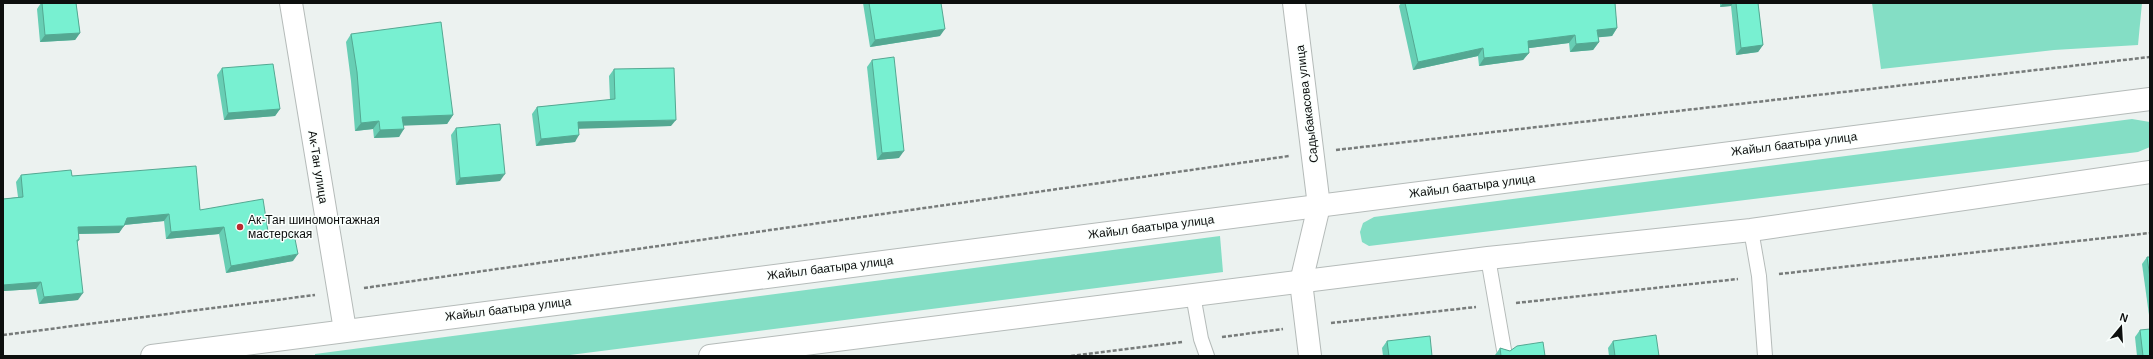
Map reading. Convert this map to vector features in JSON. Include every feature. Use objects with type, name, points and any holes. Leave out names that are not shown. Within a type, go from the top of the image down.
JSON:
[{"type":"main road","name":"Ак-Тан улица","points":[[291,3],[346,330]]},
{"type":"main road","name":"Садыбакасова улица","points":[[1294,3],[1319,206]]},
{"type":"main road","name":"Жайыл баатыра улица","points":[[152,356],[2150,99]]},
{"type":"main road","points":[[710,356],[778,351],[1194,295],[1488,258],[1751,230],[2150,172]]},
{"type":"main road","points":[[1310,356],[1301,282],[1319,206]]},
{"type":"lane","points":[[1751,230],[1759,276],[1765,356]]},
{"type":"lane","points":[[1488,258],[1504,350]]},
{"type":"lane","points":[[1194,295],[1201,339],[1207,356]]},
{"type":"path","points":[[3,335],[339,292],[1312,152],[2150,57]]},
{"type":"path","points":[[1071,356],[1306,326],[2150,233]]},
{"type":"green space","points":[[1872,3],[2142,3],[2138,45],[2054,50],[1881,69]]},
{"type":"green space","points":[[2132,119],[2150,122],[2150,147],[2138,152],[1369,246],[1362,242],[1360,232],[1363,223],[1374,217]]},
{"type":"green space","points":[[1220,236],[1223,272],[562,356],[315,356],[315,354]]},
{"type":"building","points":[[42,3],[76,3],[80,33],[45,35]]},
{"type":"building","points":[[869,3],[941,3],[945,29],[875,40]]},
{"type":"building","points":[[1405,3],[1615,3],[1617,28],[1597,30],[1599,42],[1576,44],[1575,35],[1528,41],[1529,53],[1484,58],[1483,48],[1418,62]]},
{"type":"building","points":[[1736,3],[1758,3],[1763,45],[1741,48]]},
{"type":"building","points":[[441,22],[453,115],[402,117],[404,129],[380,130],[379,121],[361,123],[357,72],[351,34]]},
{"type":"building","points":[[894,57],[904,151],[882,153],[872,60]]},
{"type":"building","points":[[273,64],[280,109],[228,113],[222,68]]},
{"type":"building","points":[[674,68],[676,120],[578,122],[579,135],[541,139],[537,107],[615,99],[614,69]]},
{"type":"building","points":[[500,124],[505,174],[460,178],[456,128]]},
{"type":"building","points":[[196,166],[200,210],[263,199],[269,238],[294,234],[298,254],[231,266],[224,227],[171,232],[169,214],[127,218],[124,226],[78,227],[79,240],[77,240],[83,293],[44,297],[41,282],[3,285],[3,199],[23,197],[21,175],[71,170],[72,176]]},
{"type":"building","points":[[2147,257],[2150,257],[2150,278]]},
{"type":"building","points":[[2150,329],[2150,356],[2143,356],[2140,330]]},
{"type":"building","points":[[1656,335],[1659,356],[1615,356],[1613,341]]},
{"type":"building","points":[[1430,336],[1432,356],[1389,356],[1387,341]]},
{"type":"building","points":[[1543,342],[1545,356],[1501,356],[1500,348],[1510,351],[1517,346]]},
{"type":"place","name":"Ак-Тан шиномонтажная мастерская","points":[[240,227]]}]
